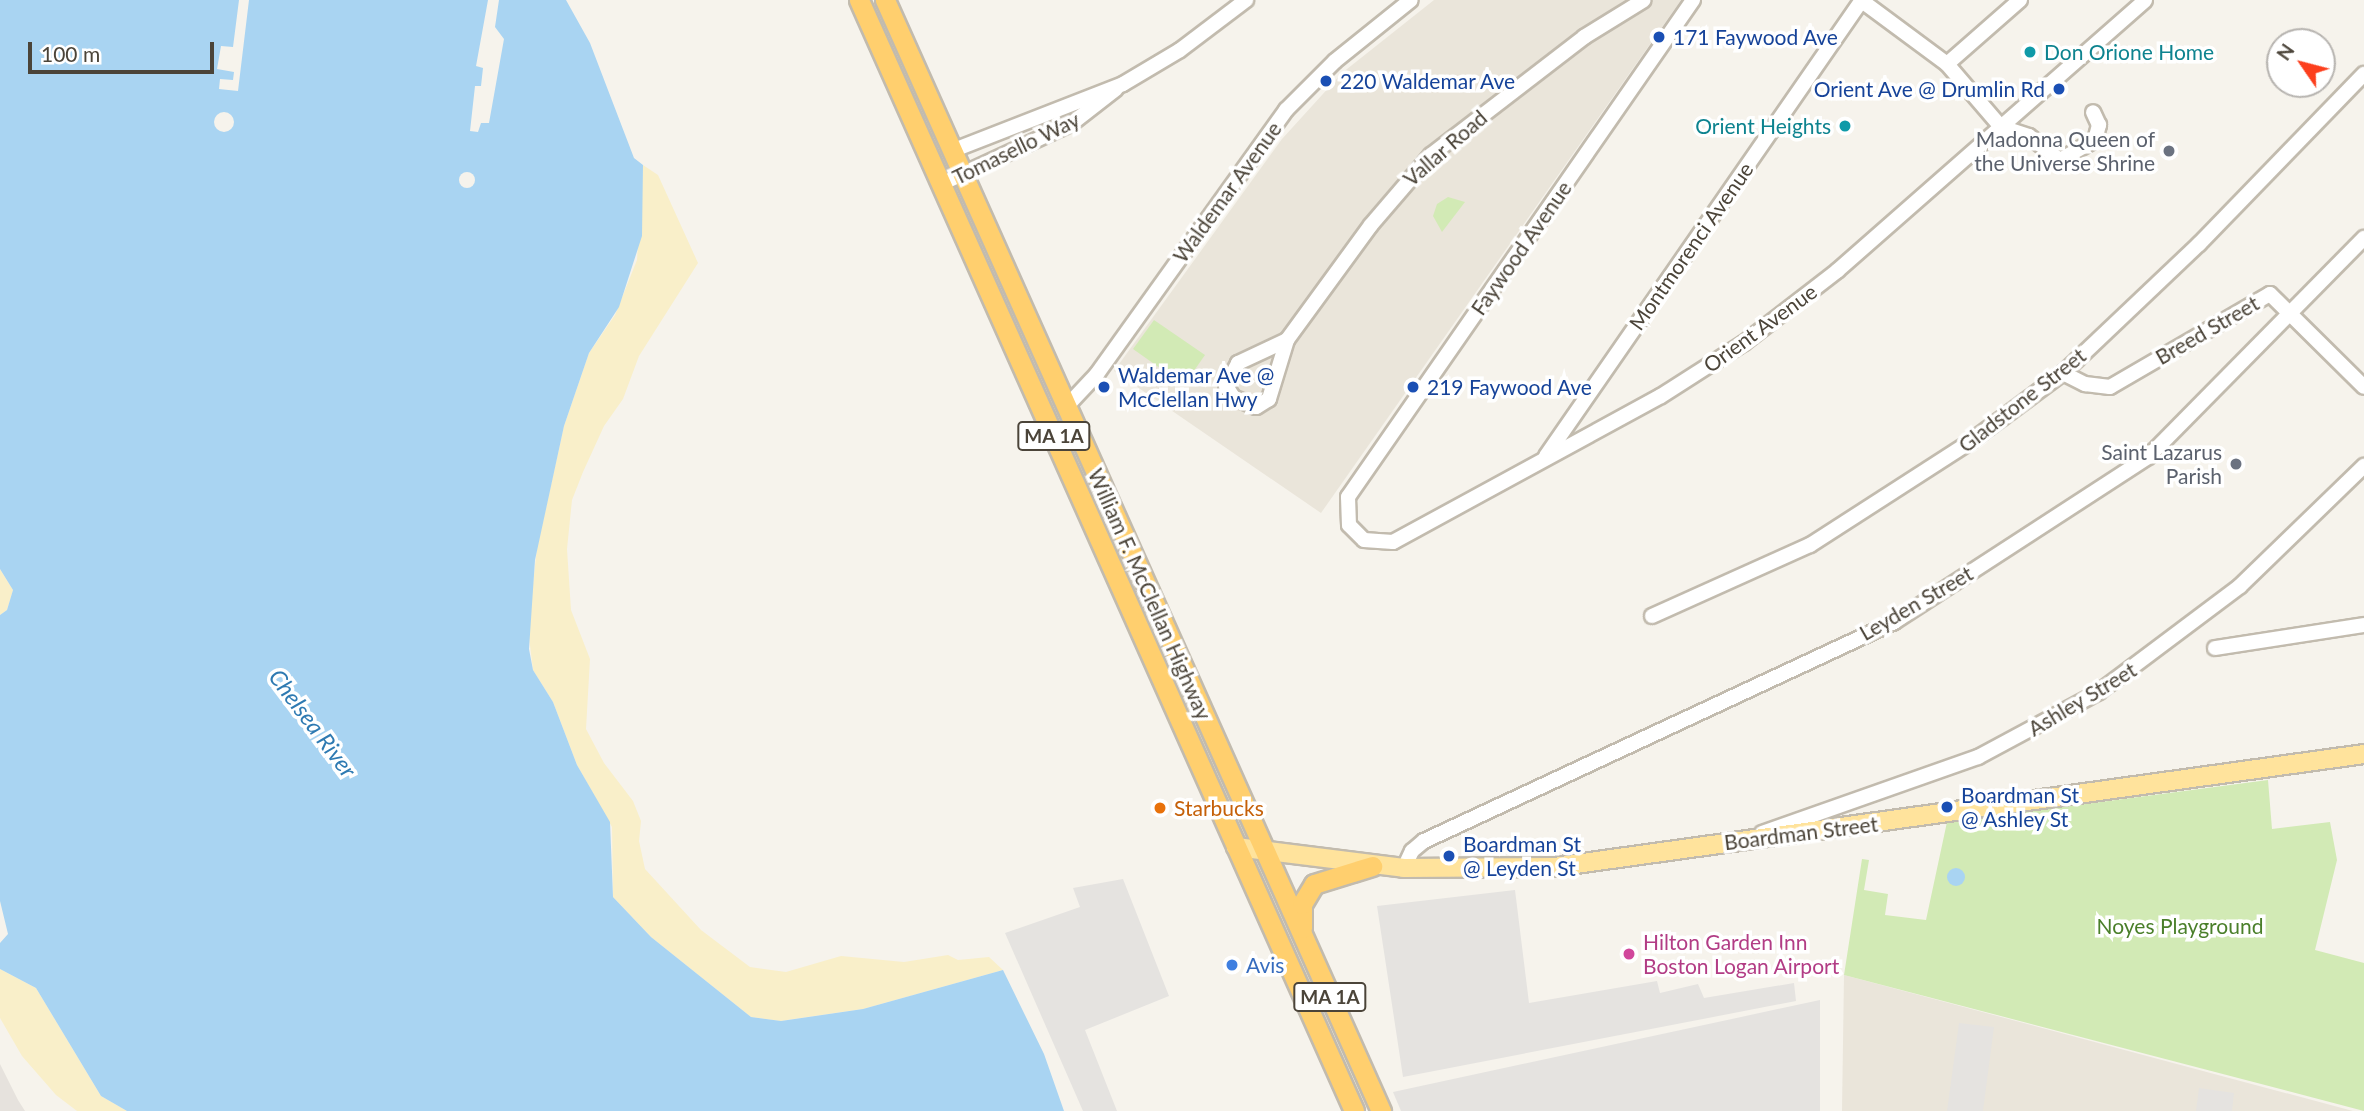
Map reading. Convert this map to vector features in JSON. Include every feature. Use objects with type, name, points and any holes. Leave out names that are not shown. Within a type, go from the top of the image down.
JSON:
[{"type":"highway","name":"William F. McClellan Highway","points":[[859,0],[1354,1111]]},
{"type":"highway","name":"William F. McClellan Highway","points":[[885,0],[1381,1111]]},
{"type":"highway","points":[[1303,936],[1301,908],[1311,887],[1333,874],[1373,866]]},
{"type":"main road","name":"Boardman Street","points":[[1236,847],[1373,866],[1544,868],[2364,754]]},
{"type":"street","name":"Tomasello Way","points":[[942,184],[1070,124],[1123,84],[1187,46],[1246,0]]},
{"type":"street","name":"Waldemar Avenue","points":[[1067,406],[1102,368],[1286,110],[1335,61],[1411,0]]},
{"type":"street","name":"Vallar Road","points":[[1287,340],[1238,363],[1226,386],[1233,397],[1256,407],[1269,399],[1287,340],[1385,206],[1431,155],[1584,37],[1644,0]]},
{"type":"street","points":[[1862,0],[1947,64],[2001,127],[2029,136],[2060,160],[2095,140],[2099,125],[2093,112]]},
{"type":"street","name":"Montmorenci Avenue","points":[[1545,457],[1862,0]]},
{"type":"street","points":[[1947,64],[2020,0]]},
{"type":"street","name":"Orient Avenue","points":[[1348,496],[1346,513],[1352,530],[1371,543],[1387,544],[1661,396],[1761,331],[2146,0]]},
{"type":"street","name":"Faywood Avenue","points":[[1348,496],[1687,2]]},
{"type":"street","name":"Gladstone Street","points":[[1652,616],[1810,545],[1970,442],[2063,373],[2199,244],[2364,74]]},
{"type":"street","name":"Tomasello Way","points":[[954,150],[1123,84]]},
{"type":"street","name":"Leyden Street","points":[[1404,868],[1412,851],[1424,841],[1894,621],[2148,457],[2364,238]]},
{"type":"street","name":"Breed Street","points":[[2063,373],[2085,384],[2110,387],[2270,294],[2364,387]]},
{"type":"street","name":"Ashley Street","points":[[1744,840],[1833,806],[1978,757],[2099,692],[2240,586],[2364,466]]},
{"type":"street","points":[[2216,648],[2364,625]]},
{"type":"street","points":[[1831,830],[1833,806]]},
{"type":"shaded area","points":[[1434,0],[1681,0],[1321,513],[1114,371],[1282,139],[1342,73]]},
{"type":"shaded area","points":[[1123,879],[1169,996],[1085,1030],[1117,1111],[1083,1111],[1005,933],[1080,907],[1073,888]]},
{"type":"shaded area","points":[[1515,890],[1529,1003],[1657,981],[1660,993],[1698,984],[1704,998],[1794,983],[1796,1001],[1403,1077],[1377,906]]},
{"type":"shaded area","points":[[1844,975],[2353,1111],[1842,1111]]},
{"type":"shaded area","points":[[1820,1000],[1820,1111],[1401,1111],[1393,1092]]},
{"type":"shaded area","points":[[1959,1023],[1994,1027],[1983,1111],[1947,1111]]},
{"type":"shaded area","points":[[0,1064],[18,1100],[25,1111],[0,1111]]},
{"type":"shaded area","points":[[2199,1088],[2234,1093],[2232,1111],[2196,1111]]},
{"type":"green space","points":[[1448,197],[1465,202],[1442,232],[1433,216],[1437,204]]},
{"type":"green space","points":[[1154,320],[1205,355],[1184,385],[1133,349]]},
{"type":"green space","name":"Noyes Playground","points":[[2268,780],[2272,829],[2330,822],[2337,860],[2315,950],[2364,963],[2364,1111],[1844,975],[1862,859],[1869,860],[1864,890],[1888,894],[1885,915],[1926,920],[1947,822]]},
{"type":"sand","points":[[643,165],[658,175],[698,263],[639,356],[623,399],[604,426],[572,500],[567,549],[571,610],[590,659],[586,729],[604,763],[633,801],[641,821],[639,841],[645,869],[701,930],[750,967],[786,972],[841,956],[904,962],[948,955],[958,960],[989,957],[1003,970],[863,1009],[780,1021],[751,1017],[651,937],[613,897],[612,827],[577,765],[553,702],[533,670],[528,629],[537,548],[564,426],[589,353],[615,315],[637,260]]},
{"type":"sand","points":[[0,569],[13,590],[7,610],[0,615]]},
{"type":"sand","points":[[0,969],[36,988],[101,1096],[127,1111],[77,1111],[56,1095],[22,1056],[0,1018]]},
{"type":"water","name":"Chelsea River","points":[[0,0],[566,0],[590,43],[634,158],[643,165],[642,236],[619,307],[589,353],[564,426],[535,560],[529,649],[533,670],[553,702],[577,765],[610,822],[613,897],[651,937],[751,1017],[781,1021],[863,1009],[1003,970],[1044,1054],[1064,1111],[127,1111],[101,1096],[36,988],[0,969],[0,943],[8,934],[0,901],[0,615],[7,610],[13,590],[0,569]]},
{"type":"water","points":[[1952,868],[1960,868],[1965,877],[1963,884],[1952,886],[1947,881],[1947,873]]},
{"type":"pier","points":[[239,0],[249,0],[238,91],[219,89],[220,79],[233,80],[234,72],[217,69],[221,46],[233,47]]},
{"type":"pier","points":[[488,0],[499,0],[495,27],[504,39],[489,123],[481,123],[478,132],[470,131],[475,86],[481,86],[483,68],[476,66]]},
{"type":"pier","points":[[224,112],[231,115],[234,122],[231,129],[224,132],[217,129],[214,122],[217,115]]},
{"type":"pier","points":[[467,172],[475,180],[467,188],[459,180]]},
{"type":"place","name":"171 Faywood Ave","points":[[1659,37]]},
{"type":"place","name":"Don Orione Home","points":[[2030,52]]},
{"type":"place","name":"220 Waldemar Ave","points":[[1326,81]]},
{"type":"place","name":"Orient Ave @ Drumlin Rd","points":[[2059,89]]},
{"type":"place","name":"Orient Heights","points":[[1845,126]]},
{"type":"place","name":"Madonna Queen of the Universe Shrine","points":[[2169,151]]},
{"type":"place","name":"Waldemar Ave @ McClellan Hwy","points":[[1104,387]]},
{"type":"place","name":"219 Faywood Ave","points":[[1413,387]]},
{"type":"place","name":"Saint Lazarus Parish","points":[[2236,464]]},
{"type":"place","name":"Boardman St @ Ashley St","points":[[1947,807]]},
{"type":"place","name":"Starbucks","points":[[1160,808]]},
{"type":"place","name":"Boardman St @ Leyden St","points":[[1449,856]]},
{"type":"place","name":"Hilton Garden Inn Boston Logan Airport","points":[[1629,954]]},
{"type":"place","name":"Avis","points":[[1232,965]]}]
